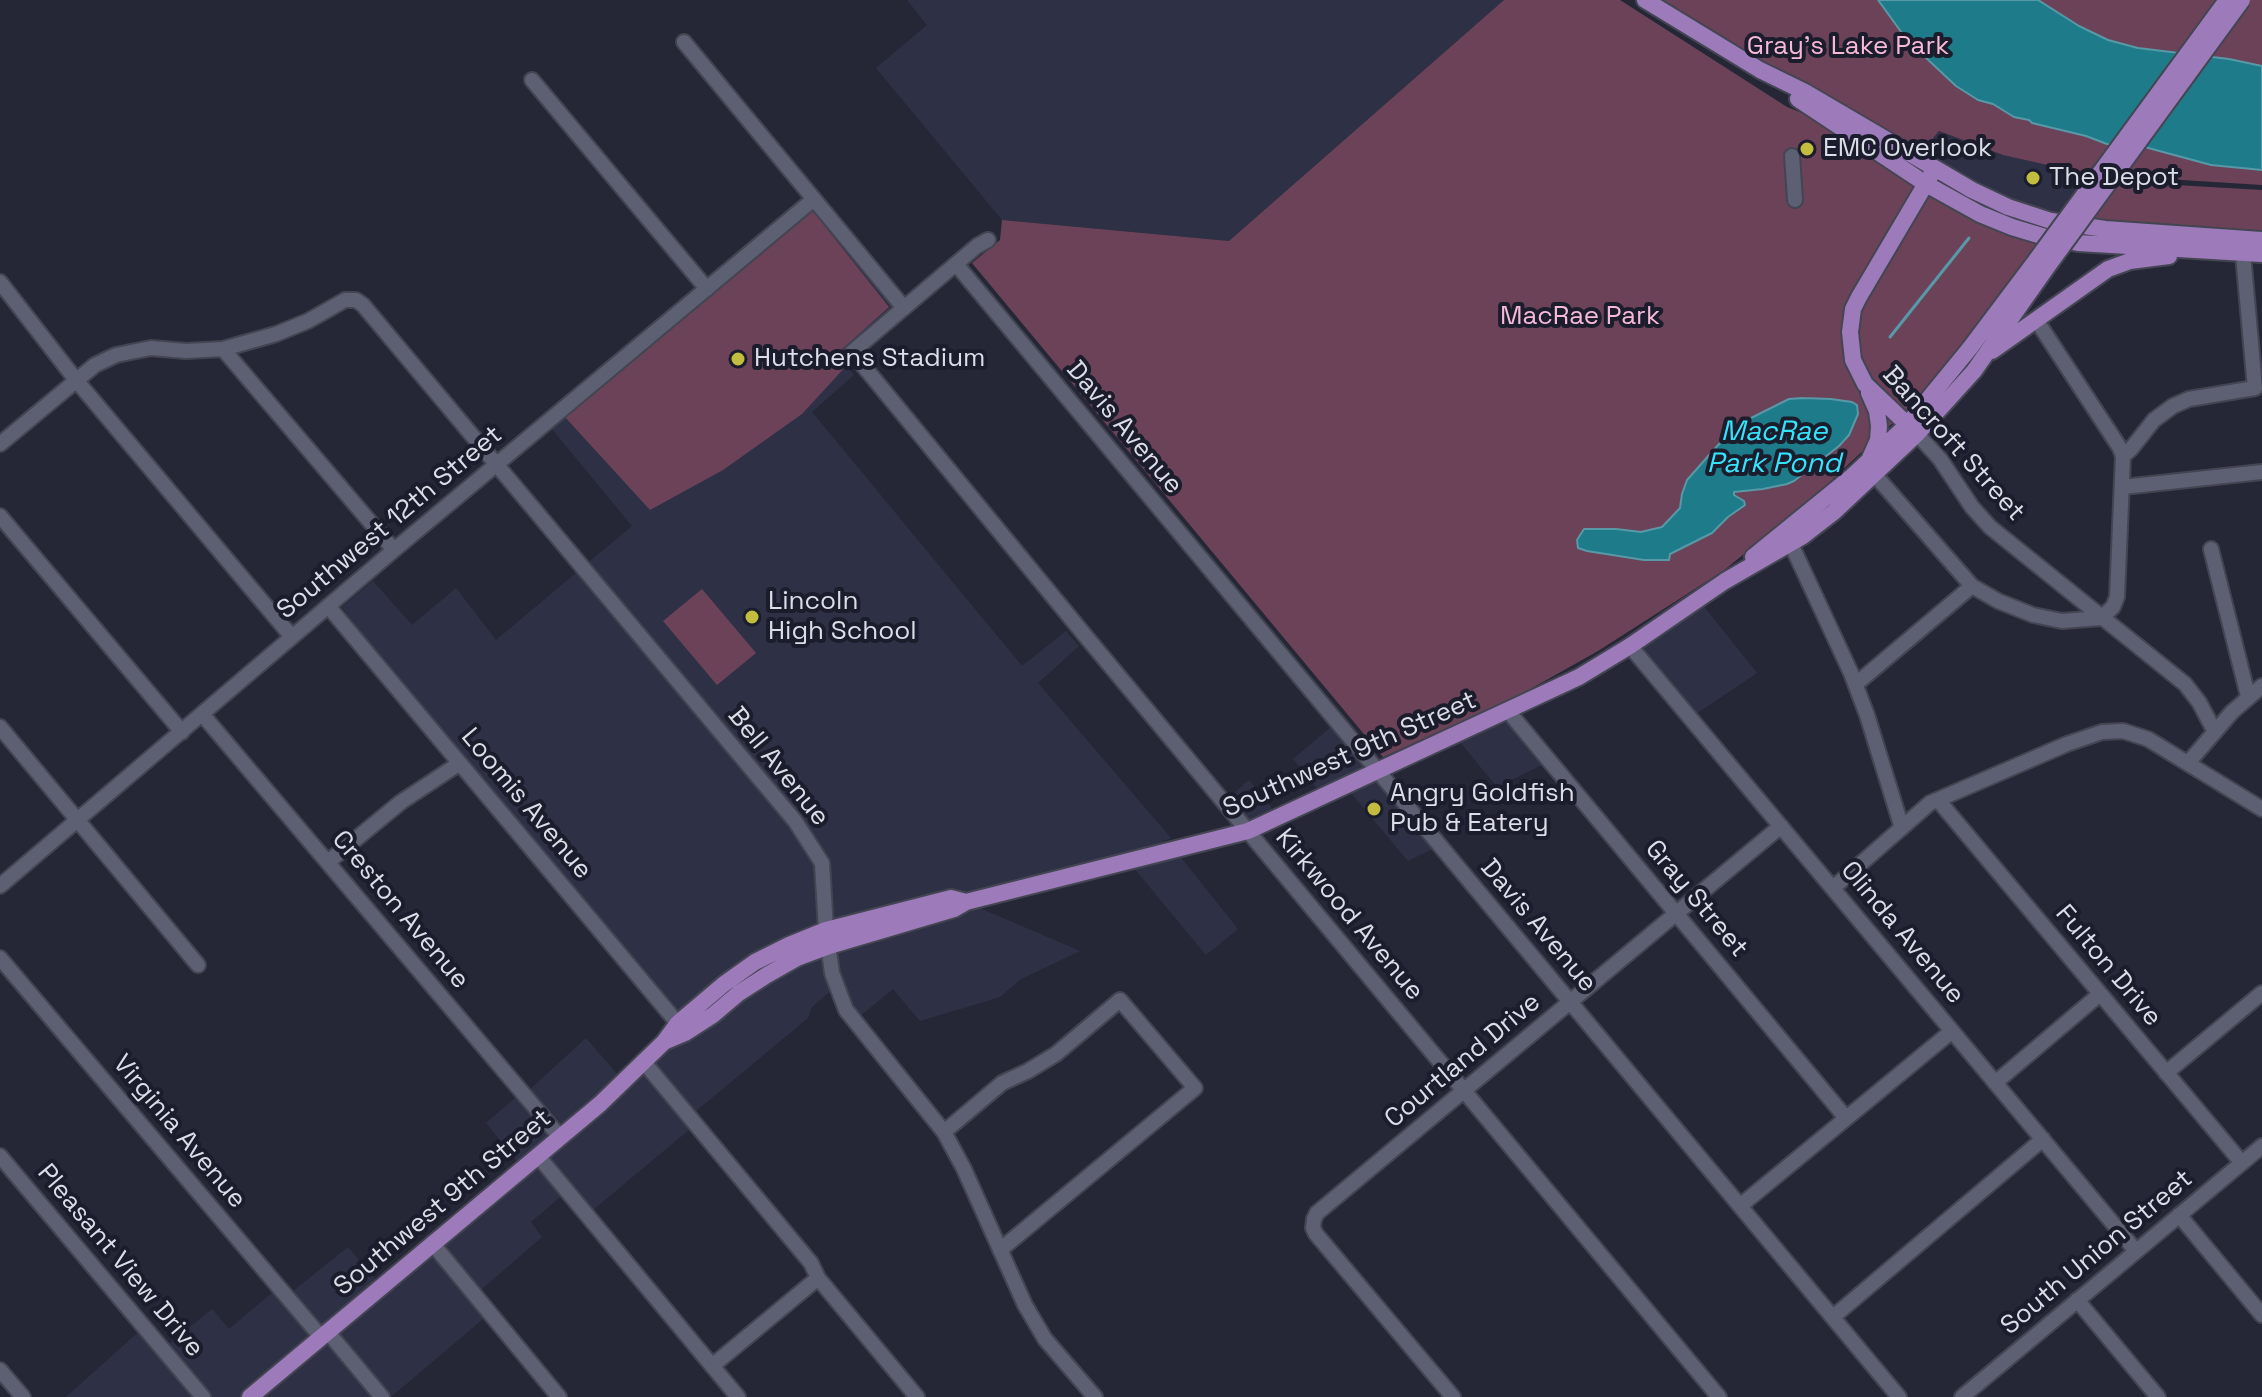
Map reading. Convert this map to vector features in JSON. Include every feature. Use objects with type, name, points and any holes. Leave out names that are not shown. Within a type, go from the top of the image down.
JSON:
[{"type":"main road","points":[[1645,0],[1760,70],[1872,150],[1980,214],[2045,237],[2078,243],[2206,251]]},
{"type":"main road","name":"Southwest 9th Street","points":[[1725,581],[1912,429],[1982,360],[2043,261],[2227,0]]},
{"type":"main road","name":"Southwest 9th Street","points":[[250,1397],[600,1104],[682,1028],[724,984],[755,962],[789,945],[828,938],[951,898],[966,902],[1248,831],[1579,677],[1725,581],[1791,544],[1834,512],[1875,475],[1970,348],[2043,261],[2242,0]]},
{"type":"main road","points":[[1760,70],[1805,92],[1993,200],[2051,221],[2242,246],[2262,254]]},
{"type":"main road","name":"Bancroft Street","points":[[1912,429],[1865,384],[1853,360],[1850,342],[1853,309],[1935,168]]},
{"type":"main road","points":[[1982,360],[2108,269],[2130,261],[2242,246],[2262,240]]},
{"type":"main road","points":[[1850,478],[1868,462],[1878,440],[1877,411],[1865,384]]},
{"type":"street","points":[[684,42],[904,308],[988,240]]},
{"type":"street","points":[[532,80],[707,289]]},
{"type":"street","points":[[1792,156],[1795,200]]},
{"type":"street","name":"Southwest 12th Street","points":[[0,886],[394,550],[814,199]]},
{"type":"street","points":[[2123,456],[2154,420],[2173,406],[2189,399],[2255,388],[2242,246]]},
{"type":"street","name":"Davis Avenue","points":[[956,264],[1899,1397]]},
{"type":"street","points":[[0,282],[76,380],[292,637]]},
{"type":"street","name":"Bell Avenue","points":[[223,349],[276,334],[308,321],[345,300],[356,300],[363,305],[795,821],[822,863],[828,938],[836,986],[846,1010],[944,1132],[1025,1305],[1045,1339],[1095,1397]]},
{"type":"street","name":"Kirkwood Avenue","points":[[904,308],[852,352],[1719,1397]]},
{"type":"street","points":[[1875,475],[1972,586],[2015,609],[2062,621],[2101,618],[2113,607],[2117,597],[2123,456],[2037,321]]},
{"type":"street","points":[[0,444],[95,365],[128,352],[151,348],[186,351],[223,349],[394,550]]},
{"type":"street","name":"Bancroft Street","points":[[1912,429],[1940,459],[1972,507],[1990,527],[2185,684],[2215,732]]},
{"type":"street","points":[[2123,487],[2262,472]]},
{"type":"street","points":[[0,516],[182,732]]},
{"type":"street","points":[[1791,544],[1856,684],[1902,828]]},
{"type":"street","points":[[2211,549],[2248,696]]},
{"type":"street","points":[[1856,684],[1972,586]]},
{"type":"street","name":"Loomis Avenue","points":[[328,606],[682,1028]]},
{"type":"street","name":"Olinda Avenue","points":[[1630,646],[2136,1251]]},
{"type":"street","points":[[2188,763],[2248,696],[2262,686]]},
{"type":"street","name":"Gray Street","points":[[1508,711],[1846,1118]]},
{"type":"street","name":"Creston Avenue","points":[[202,714],[560,1137]]},
{"type":"street","points":[[0,727],[198,965]]},
{"type":"street","points":[[1833,888],[1930,803],[2102,732],[2138,734],[2262,809]]},
{"type":"street","points":[[328,862],[401,802],[460,763]]},
{"type":"street","name":"Fulton Drive","points":[[1938,800],[2242,1163]]},
{"type":"street","name":"Courtland Drive","points":[[1453,1397],[1316,1234],[1313,1228],[1317,1213],[1781,826]]},
{"type":"street","name":"Virginia Avenue","points":[[0,958],[382,1397]]},
{"type":"street","points":[[2166,1073],[2262,993]]},
{"type":"street","points":[[1995,1083],[2100,994]]},
{"type":"street","points":[[944,1132],[1002,1083],[1056,1054],[1120,1000],[1195,1088],[1000,1250]]},
{"type":"street","points":[[1740,1206],[1952,1031]]},
{"type":"street","points":[[643,1061],[811,1263],[818,1278],[917,1397]]},
{"type":"street","points":[[1833,1317],[2043,1139]]},
{"type":"street","name":"South Union Street","points":[[1962,1397],[2262,1146]]},
{"type":"street","name":"Pleasant View Drive","points":[[0,1156],[203,1397]]},
{"type":"street","points":[[538,1156],[738,1397]]},
{"type":"street","points":[[2179,1215],[2262,1315]]},
{"type":"street","points":[[432,1243],[559,1397]]},
{"type":"street","points":[[712,1366],[818,1278]]},
{"type":"street","points":[[2077,1300],[2158,1397]]},
{"type":"street","points":[[0,1370],[23,1397]]},
{"type":"shaded area","points":[[907,0],[1504,0],[1229,241],[1002,220],[876,68],[927,25]]},
{"type":"shaded area","points":[[1939,131],[2003,155],[2087,174],[2057,216],[2005,199],[1921,153]]},
{"type":"shaded area","name":"Lincoln High School","points":[[814,199],[904,308],[835,352],[854,375],[812,412],[1022,666],[1066,631],[1079,646],[1038,683],[1171,838],[1084,874],[968,903],[1080,951],[1021,979],[1000,997],[920,1021],[893,989],[853,1022],[835,987],[812,1007],[808,1018],[690,1116],[696,1124],[587,1215],[567,1191],[531,1222],[542,1237],[475,1295],[490,1313],[391,1397],[66,1397],[144,1327],[163,1349],[212,1309],[229,1329],[279,1287],[287,1296],[348,1247],[381,1286],[522,1167],[486,1123],[522,1092],[525,1094],[586,1038],[623,1081],[664,1042],[797,958],[789,945],[678,1023],[427,724],[342,607],[373,581],[412,625],[456,588],[496,640],[632,526],[552,429],[707,289]]},
{"type":"shaded area","points":[[1698,599],[1757,673],[1690,718],[1630,646]]},
{"type":"shaded area","points":[[1508,711],[1550,761],[1497,787],[1455,736]]},
{"type":"shaded area","points":[[1337,722],[1441,845],[1408,861],[1346,787],[1324,797],[1293,759]]},
{"type":"shaded area","points":[[1249,780],[1279,817],[1248,831],[1224,802]]},
{"type":"shaded area","points":[[1175,850],[1238,929],[1206,955],[1129,862]]},
{"type":"green space","name":"MacRae Park","points":[[1504,0],[1620,0],[1787,107],[1822,121],[2040,240],[1950,363],[1914,403],[1807,503],[1723,571],[1598,651],[1518,696],[1383,757],[972,263],[1000,240],[1002,220],[1229,241]]},
{"type":"green space","name":"Gray's Lake Park","points":[[1658,0],[1878,0],[1982,101],[2014,117],[2110,144],[2087,174],[2003,155],[1939,131],[1921,153],[1774,71]]},
{"type":"green space","points":[[2038,0],[2217,0],[2179,52],[2138,48],[2108,40]]},
{"type":"green space","points":[[2249,0],[2262,0],[2262,66],[2209,56]]},
{"type":"green space","points":[[2141,146],[2211,165],[2262,170],[2262,185],[2121,173]]},
{"type":"green space","points":[[2116,179],[2262,190],[2262,233],[2087,219]]},
{"type":"green space","name":"Hutchens Stadium","points":[[812,210],[889,307],[838,353],[848,364],[802,414],[723,470],[650,510],[564,416]]},
{"type":"green space","points":[[702,589],[756,653],[717,685],[663,621]]},
{"type":"water","points":[[1878,0],[2038,0],[2108,40],[2138,48],[2262,66],[2262,170],[2211,165],[2141,146],[2107,144],[2014,117],[1956,86],[1907,40]]},
{"type":"water","name":"MacRae Park Pond","points":[[1789,399],[1852,402],[1857,405],[1858,414],[1849,435],[1839,446],[1794,481],[1734,492],[1745,505],[1712,533],[1670,554],[1669,560],[1644,560],[1578,548],[1577,540],[1584,529],[1641,532],[1662,527],[1680,508],[1687,480],[1719,444],[1749,419]]},
{"type":"waterway","points":[[1890,337],[1969,238]]},
{"type":"place","name":"EMC Overlook","points":[[1807,149]]},
{"type":"place","name":"The Depot","points":[[2033,178]]},
{"type":"place","name":"Hutchens Stadium","points":[[738,359]]},
{"type":"place","name":"Lincoln High School","points":[[752,617]]},
{"type":"place","name":"Angry Goldfish Pub & Eatery","points":[[1374,809]]}]
